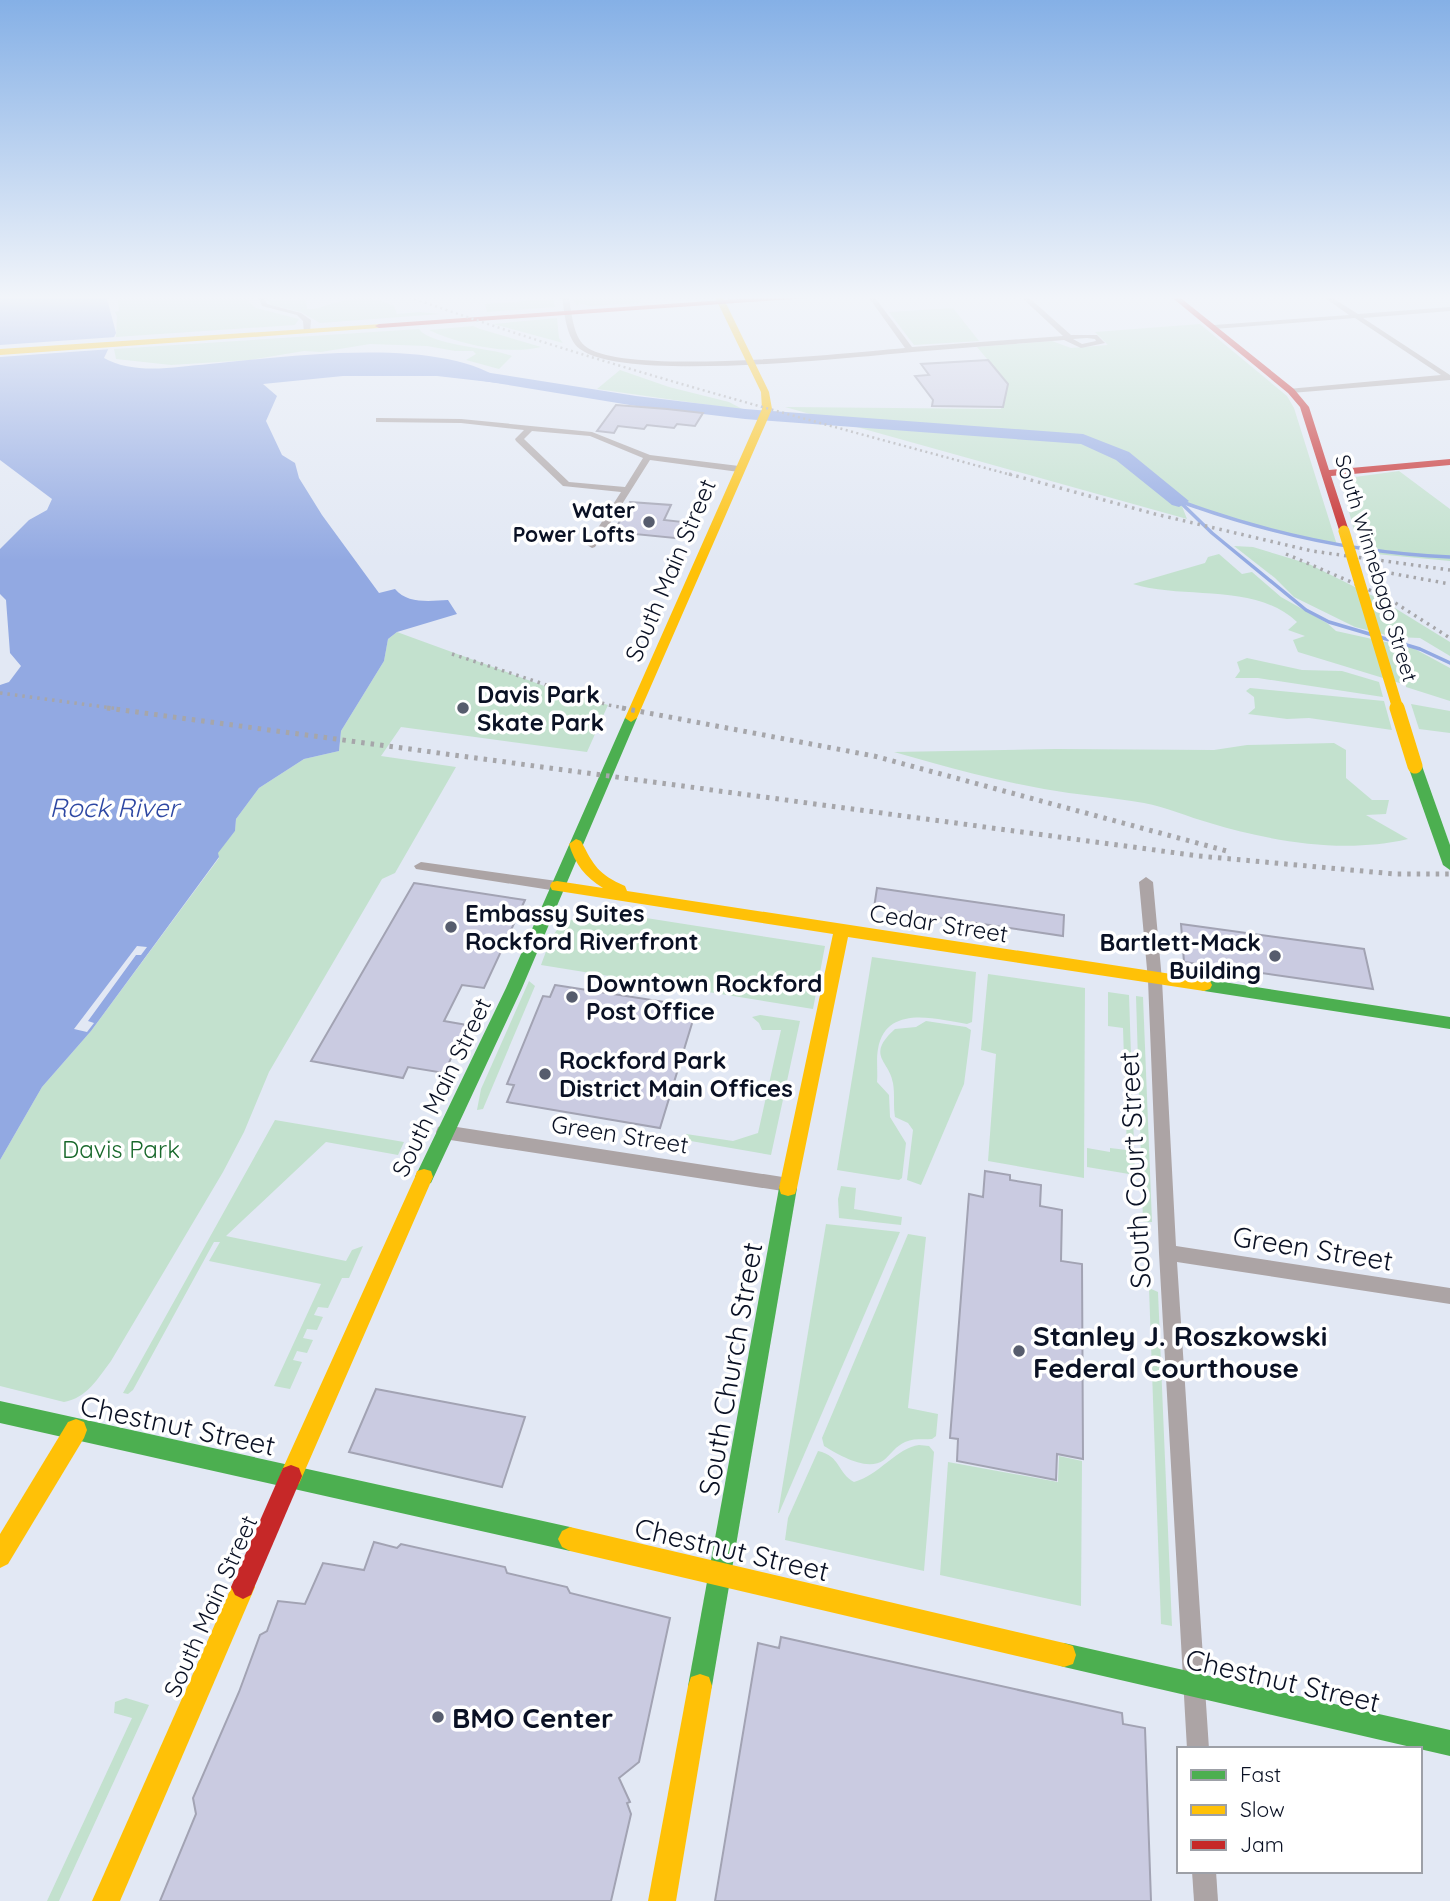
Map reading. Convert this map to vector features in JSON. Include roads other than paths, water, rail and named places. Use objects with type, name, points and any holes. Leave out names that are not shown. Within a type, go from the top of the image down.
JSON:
[{"type":"main road","name":"South Main Street","points":[[106,1901],[444,1132],[514,988],[763,418],[768,401],[761,384]]},
{"type":"main road","name":"South Winnebago Street","points":[[1283,384],[1304,407],[1327,473],[1415,766],[1450,865]]},
{"type":"main road","points":[[1327,473],[1450,462]]},
{"type":"main road","points":[[576,844],[582,865],[592,874],[604,883],[639,898]]},
{"type":"main road","name":"Cedar Street","points":[[557,886],[1155,980],[1450,1023]]},
{"type":"main road","name":"South Church Street","points":[[662,1901],[789,1185],[842,930]]},
{"type":"main road","name":"Chestnut Street","points":[[0,1412],[720,1572],[1195,1687],[1450,1743]]},
{"type":"main road","points":[[0,1556],[76,1430]]},
{"type":"street","points":[[1292,391],[1381,384]]},
{"type":"street","points":[[379,420],[422,418],[592,434],[648,457],[739,469]]},
{"type":"street","points":[[529,429],[519,439],[566,484],[629,490]]},
{"type":"street","points":[[592,545],[648,457]]},
{"type":"street","name":"Cedar Street","points":[[421,866],[557,886]]},
{"type":"street","name":"South Court Street","points":[[1146,881],[1155,980],[1168,1253],[1198,1747]]},
{"type":"street","name":"Green Street","points":[[444,1132],[789,1185]]},
{"type":"street","name":"Green Street","points":[[1168,1253],[1450,1296]]},
{"type":"street","points":[[1204,1873],[1206,1901]]},
{"type":"water","name":"Rock River","points":[[0,384],[266,384],[263,384],[277,396],[266,421],[282,455],[295,463],[299,478],[322,515],[379,593],[395,589],[412,599],[448,600],[457,614],[397,632],[388,639],[384,661],[341,731],[339,751],[304,759],[259,788],[236,819],[235,831],[218,853],[219,857],[91,1031],[42,1087],[0,1160],[0,685],[9,682],[21,666],[10,653],[6,600],[0,594],[0,549],[29,520],[47,510],[52,499],[0,460]]},
{"type":"waterway","points":[[527,384],[745,414],[1083,439],[1123,456],[1179,501]]},
{"type":"waterway","points":[[1179,501],[1212,533],[1306,610],[1329,622],[1420,649],[1450,663]]},
{"type":"waterway","points":[[1182,502],[1248,524],[1314,540],[1381,551],[1450,557]]},
{"type":"railway","points":[[682,384],[1015,476]]},
{"type":"railway","points":[[1009,474],[1155,514],[1312,551],[1450,570]]},
{"type":"railway","points":[[1286,554],[1386,597],[1450,638]]},
{"type":"railway","points":[[1384,572],[1450,584]]},
{"type":"railway","points":[[452,654],[608,705],[631,709]]},
{"type":"railway","points":[[0,693],[120,709]]},
{"type":"railway","points":[[107,708],[1199,856],[1395,874],[1450,874]]},
{"type":"railway","points":[[622,708],[874,756],[1227,851]]},
{"type":"place","name":"Water Power Lofts","points":[[649,522]]},
{"type":"place","name":"Davis Park Skate Park","points":[[463,708]]},
{"type":"place","name":"Embassy Suites Rockford Riverfront","points":[[451,927]]},
{"type":"place","name":"Bartlett-Mack Building","points":[[1275,956]]},
{"type":"place","name":"Downtown Rockford Post Office","points":[[572,997]]},
{"type":"place","name":"Rockford Park District Main Offices","points":[[545,1074]]},
{"type":"place","name":"Stanley J. Roszkowski Federal Courthouse","points":[[1019,1351]]},
{"type":"place","name":"BMO Center","points":[[438,1717]]},
{"type":"park label","name":"Davis Park","points":[[121,1149]]}]
